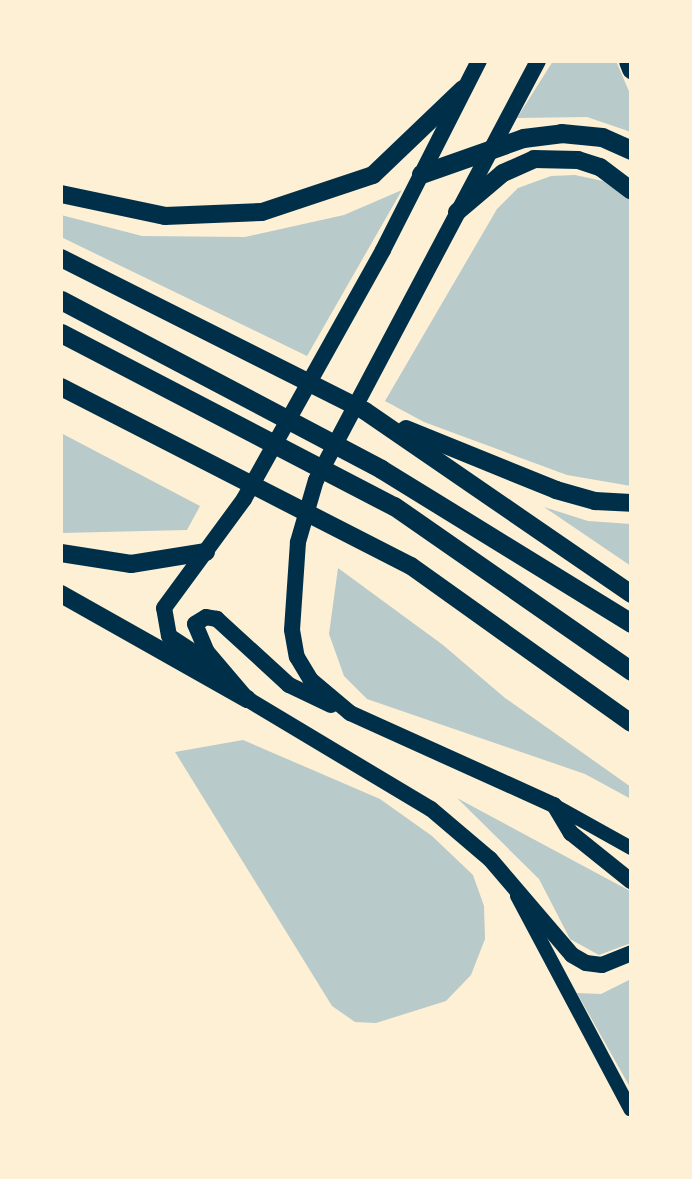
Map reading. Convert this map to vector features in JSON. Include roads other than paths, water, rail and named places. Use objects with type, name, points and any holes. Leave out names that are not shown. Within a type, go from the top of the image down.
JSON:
[{"type":"highway","points":[[628,61],[631,69]]},
{"type":"highway","points":[[61,194],[165,216],[262,212],[373,175],[463,89]]},
{"type":"highway","points":[[421,174],[523,138],[561,133],[602,137],[631,150]]},
{"type":"highway","points":[[457,212],[503,173],[534,159],[578,160],[600,167],[631,190]]},
{"type":"highway","points":[[61,258],[375,417],[556,490],[595,501],[631,503]]},
{"type":"highway","points":[[61,300],[381,469],[631,623]]},
{"type":"highway","points":[[61,333],[394,506],[631,670]]},
{"type":"highway","points":[[61,387],[411,566],[631,723]]},
{"type":"highway","points":[[375,417],[631,594]]},
{"type":"highway","points":[[61,553],[131,564],[210,547]]},
{"type":"highway","points":[[61,594],[247,699]]},
{"type":"main road","points":[[224,672],[176,644],[163,615],[171,595],[244,499],[383,250],[479,61]]},
{"type":"main road","points":[[350,713],[311,680],[297,657],[291,621],[298,542],[316,480],[486,153],[538,61]]},
{"type":"main road","points":[[631,848],[554,805],[289,685],[217,619],[199,619],[195,624],[197,632],[224,672],[247,699],[431,809],[490,859],[579,960],[602,965],[631,953]]},
{"type":"main road","points":[[554,805],[571,833],[631,881]]},
{"type":"main road","points":[[513,888],[631,1110]]}]
